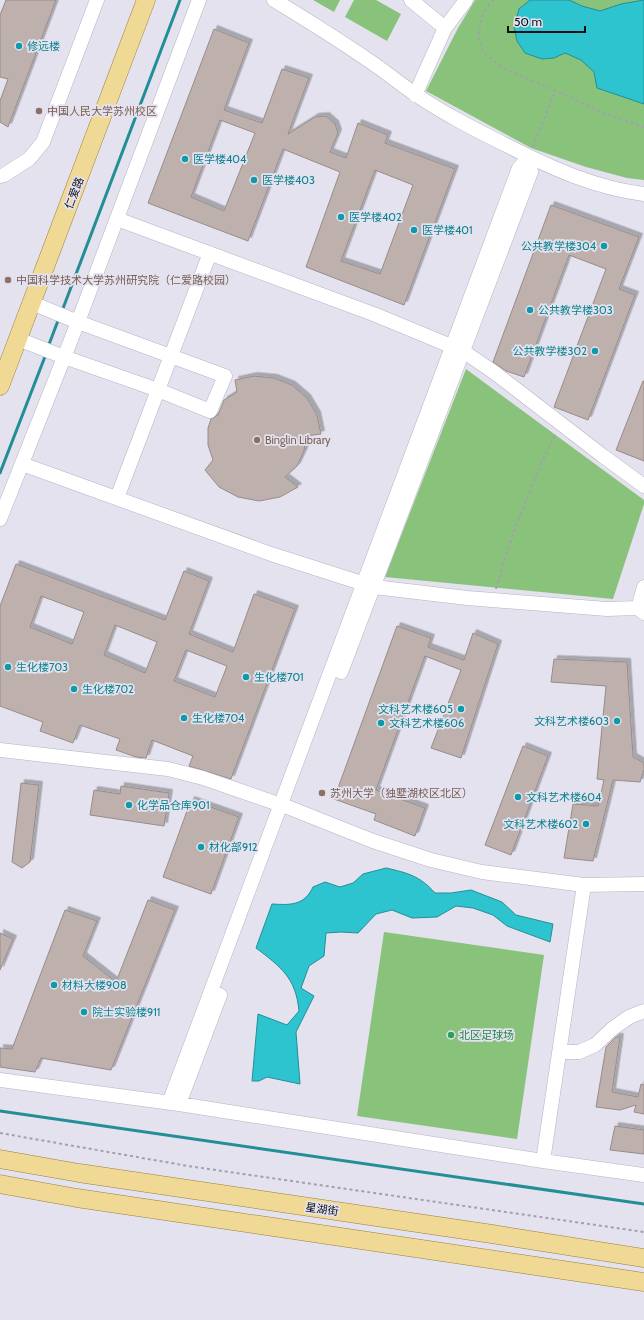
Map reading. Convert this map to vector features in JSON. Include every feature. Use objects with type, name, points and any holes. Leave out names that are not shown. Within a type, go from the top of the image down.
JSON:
[{"type":"main road","name":"仁爱路","points":[[0,386],[146,0]]},
{"type":"main road","name":"星湖街","points":[[0,1159],[79,1174],[492,1234],[644,1258]]},
{"type":"main road","points":[[0,1184],[85,1199],[644,1282]]},
{"type":"lane","points":[[0,176],[29,159],[43,142],[97,0]]},
{"type":"lane","points":[[0,519],[78,322],[199,0]]},
{"type":"lane","points":[[274,0],[371,62],[415,95],[471,127],[529,157],[573,177],[625,192],[644,194]]},
{"type":"lane","points":[[411,0],[445,28]]},
{"type":"lane","points":[[415,95],[445,28],[466,0]]},
{"type":"lane","points":[[174,1104],[458,349],[519,168],[529,157]]},
{"type":"lane","points":[[117,219],[376,315],[458,349],[495,373],[644,486]]},
{"type":"lane","points":[[117,498],[210,253]]},
{"type":"lane","points":[[18,338],[45,350],[158,390],[210,411],[225,376],[78,322],[32,303]]},
{"type":"lane","points":[[22,464],[271,554],[369,585],[467,598],[641,611],[644,587]]},
{"type":"lane","points":[[0,750],[168,769],[203,778],[286,807],[373,841],[431,860],[482,872],[584,885],[644,884]]},
{"type":"lane","points":[[543,1161],[584,885]]},
{"type":"lane","points":[[560,1052],[579,1052],[595,1045],[612,1029],[629,1017],[644,1011]]},
{"type":"lane","points":[[0,1080],[174,1104],[543,1161],[644,1175]]},
{"type":"path","points":[[494,0],[490,3],[482,17],[478,37],[483,52],[503,68],[602,113],[644,127]]},
{"type":"path","points":[[529,157],[555,91]]},
{"type":"path","points":[[493,600],[504,560],[522,510],[543,458],[560,423]]},
{"type":"path","points":[[0,1133],[188,1166],[644,1232]]},
{"type":"green space","points":[[313,0],[340,0],[334,12]]},
{"type":"green space","points":[[354,0],[376,0],[401,14],[387,41],[345,17]]},
{"type":"green space","points":[[475,0],[644,0],[644,180],[627,178],[586,167],[531,148],[426,91],[458,28]]},
{"type":"green space","points":[[466,369],[644,500],[613,599],[385,577]]},
{"type":"green space","name":"北区足球场","points":[[384,932],[544,955],[517,1139],[357,1116]]},
{"type":"water","points":[[530,0],[569,0],[582,6],[600,11],[621,4],[644,0],[644,104],[597,88],[594,72],[581,60],[565,53],[554,58],[542,59],[525,53],[517,41],[514,27],[519,9]]},
{"type":"water","points":[[386,868],[419,879],[435,893],[451,893],[471,890],[502,902],[516,915],[553,924],[550,942],[507,926],[493,915],[473,908],[456,906],[437,917],[412,918],[392,910],[376,914],[358,933],[326,933],[324,956],[309,966],[301,988],[314,996],[296,1032],[300,1084],[267,1077],[259,1081],[252,1081],[258,1014],[287,1025],[299,1011],[295,990],[286,974],[273,961],[256,948],[272,904],[296,903],[305,898],[313,887],[325,882],[340,887],[353,883],[363,874]]},
{"type":"building","name":"修远楼","points":[[6,0],[56,0],[8,127],[0,122],[0,101],[8,79],[0,77],[0,15]]},
{"type":"building","points":[[214,29],[249,43],[224,110],[262,123],[282,69],[309,78],[288,134],[315,117],[326,116],[335,124],[338,133],[330,152],[346,158],[358,123],[388,135],[385,143],[455,169],[404,305],[306,267],[340,172],[283,149],[248,241],[148,203]],"holes":[[[220,120],[255,133],[224,211],[191,197]],[[375,170],[413,185],[380,274],[341,261]]]},
{"type":"building","points":[[551,205],[639,237],[619,289],[635,295],[588,420],[554,407],[606,269],[569,255],[524,377],[506,371],[493,362]]},
{"type":"building","name":"Binglin Library","points":[[254,376],[274,378],[292,385],[307,398],[317,415],[321,434],[306,436],[304,451],[297,466],[285,477],[298,487],[280,497],[259,501],[238,497],[219,487],[205,470],[213,460],[208,445],[208,428],[211,419],[218,415],[224,400],[237,392],[235,380]]},
{"type":"building","points":[[644,381],[644,461],[616,450]]},
{"type":"building","points":[[16,564],[165,620],[184,571],[209,581],[189,634],[233,652],[254,594],[295,609],[231,779],[189,766],[193,756],[152,740],[146,758],[136,757],[116,750],[120,739],[80,725],[73,743],[40,731],[43,722],[0,706],[0,606]],"holes":[[[41,596],[84,612],[72,644],[30,627]],[[115,625],[157,642],[145,673],[104,655]],[[186,650],[227,666],[215,697],[174,681]]]},
{"type":"building","points":[[397,626],[431,638],[428,647],[464,660],[473,633],[498,644],[461,758],[431,748],[461,670],[425,656],[376,790],[425,808],[415,836],[374,820],[376,814],[334,799]]},
{"type":"building","name":"文科艺术楼603","points":[[554,659],[627,662],[633,757],[644,763],[644,770],[640,782],[613,780],[593,861],[564,858],[573,804],[598,806],[604,780],[597,779],[606,686],[551,682]]},
{"type":"building","name":"文科艺术楼604","points":[[523,746],[548,756],[511,855],[485,845]]},
{"type":"building","points":[[21,783],[39,785],[30,862],[22,868],[12,862]]},
{"type":"building","name":"化学品仓库901","points":[[121,786],[169,793],[164,826],[90,815],[94,790],[120,794]]},
{"type":"building","name":"材化部912","points":[[191,800],[239,817],[211,894],[163,877]]},
{"type":"building","points":[[148,900],[175,910],[111,1070],[41,1058],[35,1072],[0,1067],[0,1048],[12,1049],[65,910],[97,921],[83,956],[116,982]]},
{"type":"building","points":[[0,933],[13,939],[0,970]]},
{"type":"building","points":[[616,1037],[620,1037],[612,1092],[638,1097],[641,1084],[644,1085],[644,1114],[634,1112],[636,1105],[620,1110],[596,1107],[606,1047]]},
{"type":"building","points":[[615,1126],[644,1130],[644,1154],[610,1150]]},
{"type":"waterway","points":[[62,311],[180,0]]},
{"type":"waterway","points":[[48,347],[59,318]]},
{"type":"waterway","points":[[0,473],[46,354]]},
{"type":"waterway","points":[[0,1111],[644,1204]]},
{"type":"place","name":"修远楼","points":[[19,46]]},
{"type":"place","name":"中国人民大学苏州校区","points":[[39,111]]},
{"type":"place","name":"医学楼404","points":[[185,159]]},
{"type":"place","name":"医学楼403","points":[[254,180]]},
{"type":"place","name":"医学楼402","points":[[341,217]]},
{"type":"place","name":"医学楼401","points":[[414,230]]},
{"type":"place","name":"公共教学楼304","points":[[604,246]]},
{"type":"place","name":"中国科学技术大学苏州研究院（仁爱路校园）","points":[[8,280]]},
{"type":"place","name":"公共教学楼303","points":[[530,310]]},
{"type":"place","name":"公共教学楼302","points":[[595,351]]},
{"type":"place","name":"Binglin Library","points":[[257,440]]},
{"type":"place","name":"生化楼703","points":[[8,667]]},
{"type":"place","name":"生化楼701","points":[[246,677]]},
{"type":"place","name":"生化楼702","points":[[74,689]]},
{"type":"place","name":"文科艺术楼605","points":[[461,709]]},
{"type":"place","name":"生化楼704","points":[[184,718]]},
{"type":"place","name":"文科艺术楼603","points":[[617,721]]},
{"type":"place","name":"文科艺术楼606","points":[[381,723]]},
{"type":"place","name":"苏州大学（独墅湖校区北区）","points":[[322,793]]},
{"type":"place","name":"文科艺术楼604","points":[[518,797]]},
{"type":"place","name":"化学品仓库901","points":[[129,805]]},
{"type":"place","name":"文科艺术楼602","points":[[586,824]]},
{"type":"place","name":"材化部912","points":[[201,847]]},
{"type":"place","name":"材料大楼908","points":[[54,985]]},
{"type":"place","name":"院士实验楼911","points":[[84,1012]]},
{"type":"place","name":"北区足球场","points":[[451,1035]]}]
